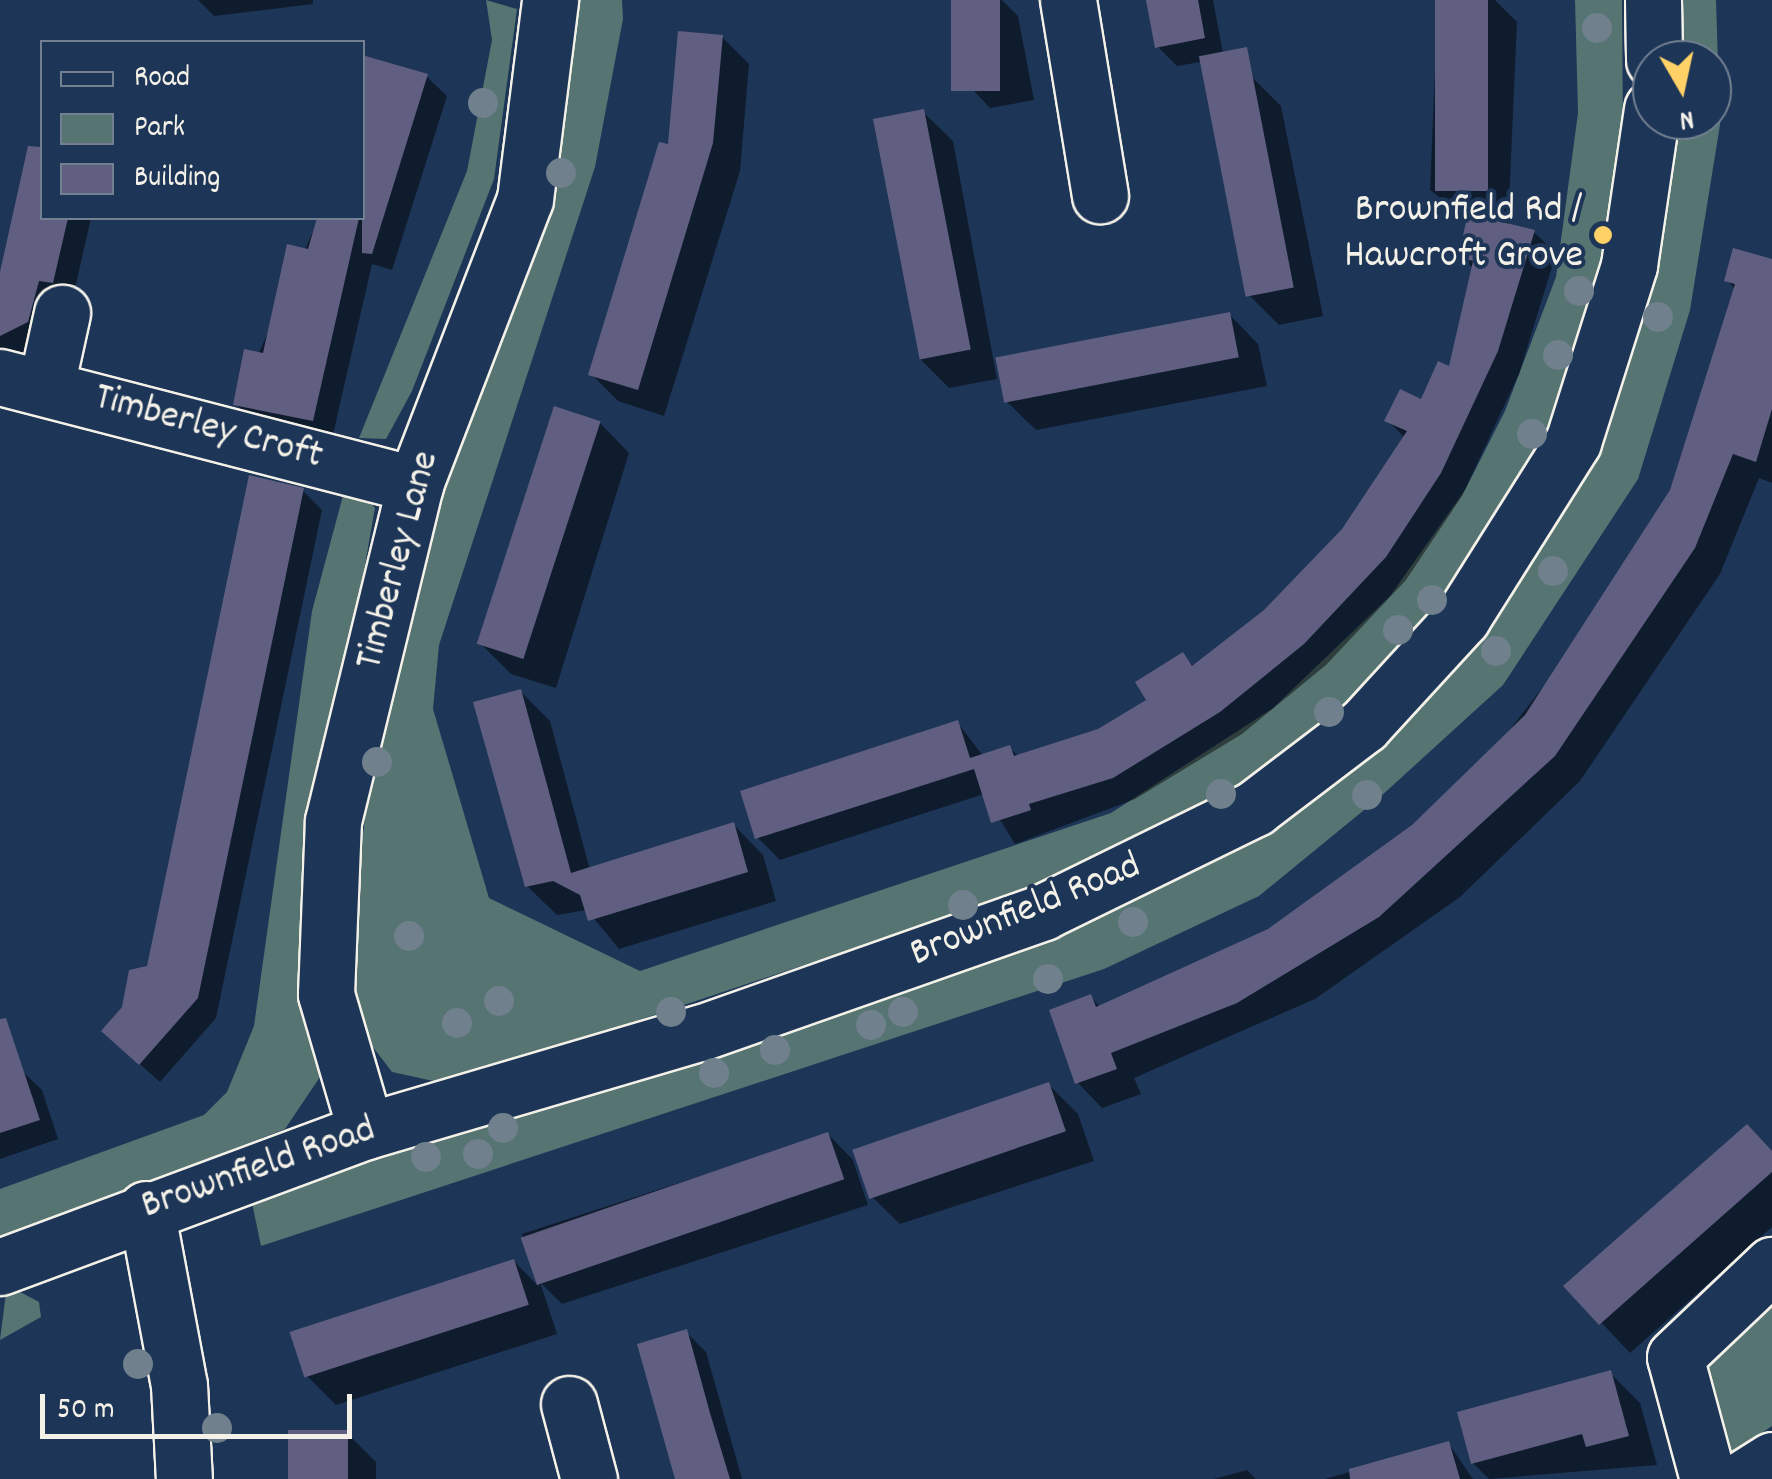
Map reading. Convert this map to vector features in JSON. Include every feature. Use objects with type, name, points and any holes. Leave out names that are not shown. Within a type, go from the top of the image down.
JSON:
[{"type":"street","name":"Timberley Lane","points":[[366,1130],[326,994],[333,821],[415,484],[525,199],[550,0]]},
{"type":"street","points":[[1068,0],[1100,196]]},
{"type":"street","points":[[1652,0],[1653,40]]},
{"type":"street","name":"Brownfield Road","points":[[0,1267],[146,1209],[366,1130],[700,1034],[1044,912],[1255,808],[1364,725],[1462,618],[1573,442],[1630,264],[1648,140]]},
{"type":"street","points":[[23,381],[62,313]]},
{"type":"street","name":"Timberley Croft","points":[[23,381],[415,484]]},
{"type":"street","points":[[146,1209],[179,1385],[184,1479]]},
{"type":"street","points":[[1708,1479],[1675,1357],[1772,1264]]},
{"type":"street","points":[[569,1404],[589,1479]]},
{"type":"street","points":[[1742,1479],[1772,1460]]},
{"type":"green space","points":[[486,0],[517,9],[494,179],[412,391],[386,439],[359,438],[467,171],[492,40]]},
{"type":"green space","points":[[566,0],[622,0],[623,19],[595,167],[439,645],[433,709],[489,898],[640,971],[1111,813],[1273,708],[1390,596],[1465,490],[1505,411],[1556,277],[1578,113],[1575,0],[1622,0],[1623,136],[1611,241],[1573,383],[1454,595],[1322,731],[1249,782],[1035,888],[447,1084],[392,1072],[363,1034],[353,997],[356,891],[377,720]]},
{"type":"green space","points":[[1668,0],[1716,0],[1717,40],[1669,40]]},
{"type":"green space","points":[[1664,140],[1718,140],[1690,310],[1638,479],[1503,685],[1380,797],[1259,896],[1104,969],[261,1246],[251,1198],[1054,934],[1234,852],[1337,778],[1463,647],[1563,512],[1604,425]]},
{"type":"green space","points":[[348,477],[375,508],[309,883],[324,1071],[285,1129],[0,1239],[0,1189],[204,1115],[227,1092],[254,1026],[312,611]]},
{"type":"green space","points":[[7,1285],[39,1302],[41,1317],[0,1340]]},
{"type":"green space","points":[[1772,1287],[1772,1426],[1735,1451],[1721,1450],[1692,1354]]},
{"type":"building","points":[[951,0],[1000,0],[1000,91],[951,91]]},
{"type":"building","points":[[1146,0],[1198,0],[1205,38],[1155,48]]},
{"type":"building","points":[[1435,0],[1488,0],[1488,191],[1435,191]]},
{"type":"building","points":[[678,31],[723,35],[713,143],[638,390],[588,375],[659,142],[668,144]]},
{"type":"building","points":[[1247,47],[1294,287],[1246,297],[1199,56]]},
{"type":"building","points":[[365,56],[428,74],[372,254],[362,253]]},
{"type":"building","points":[[924,109],[971,349],[920,359],[873,119]]},
{"type":"building","points":[[28,146],[40,147],[40,220],[68,220],[53,283],[39,281],[28,322],[0,336],[0,272]]},
{"type":"building","points":[[1468,214],[1535,230],[1498,351],[1441,473],[1386,557],[1304,644],[1220,712],[1113,778],[1029,804],[1031,810],[991,823],[974,769],[755,839],[740,791],[958,720],[970,758],[1010,745],[1014,756],[1098,729],[1146,700],[1135,682],[1183,652],[1192,666],[1264,610],[1342,529],[1407,431],[1384,421],[1400,389],[1421,399],[1438,361],[1449,366],[1473,261],[1458,257]]},
{"type":"building","points":[[316,220],[359,220],[313,421],[233,405],[244,349],[263,353],[287,244],[308,249]]},
{"type":"building","points":[[1733,248],[1772,259],[1772,409],[1756,462],[1733,454],[1695,548],[1555,756],[1379,917],[1237,1003],[1111,1053],[1117,1069],[1075,1084],[1049,1010],[1091,994],[1096,1007],[1268,929],[1412,825],[1525,715],[1670,490],[1735,284],[1724,281]]},
{"type":"building","points":[[1230,312],[1239,357],[1004,403],[995,358]]},
{"type":"building","points":[[554,406],[601,421],[523,659],[477,644]]},
{"type":"building","points":[[249,475],[304,488],[198,998],[139,1065],[101,1031],[122,1007],[129,970],[147,966]]},
{"type":"building","points":[[521,689],[571,873],[734,822],[748,872],[588,921],[580,895],[553,881],[525,887],[473,702]]},
{"type":"building","points":[[6,1018],[40,1120],[0,1133],[0,1019]]},
{"type":"building","points":[[1049,1082],[1066,1131],[869,1199],[852,1150]]},
{"type":"building","points":[[1747,1124],[1772,1151],[1772,1172],[1599,1325],[1563,1286]]},
{"type":"building","points":[[828,1132],[844,1179],[537,1285],[521,1238]]},
{"type":"building","points":[[514,1259],[529,1305],[304,1378],[290,1332]]},
{"type":"building","points":[[687,1329],[730,1479],[675,1479],[637,1344]]},
{"type":"building","points":[[1611,1370],[1629,1436],[1586,1447],[1582,1434],[1471,1464],[1457,1412]]},
{"type":"building","points":[[288,1430],[348,1430],[348,1479],[288,1479]]},
{"type":"building","points":[[1449,1441],[1460,1479],[1350,1479],[1349,1469]]},
{"type":"place","name":"Brownfield Rd / Hawcroft Grove","points":[[1603,235]]}]
